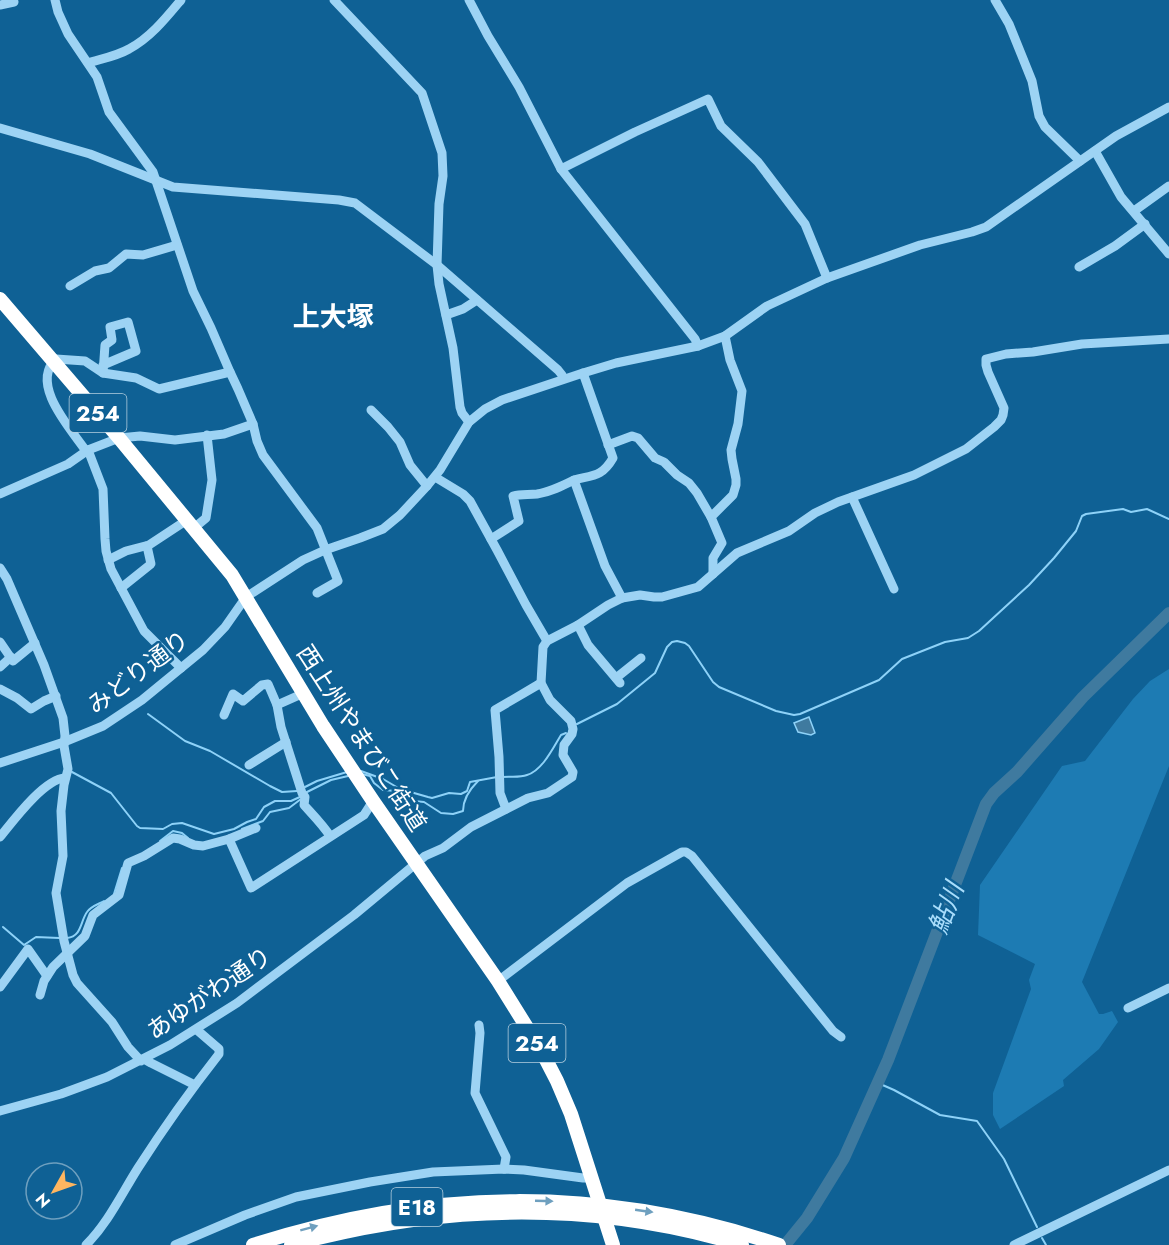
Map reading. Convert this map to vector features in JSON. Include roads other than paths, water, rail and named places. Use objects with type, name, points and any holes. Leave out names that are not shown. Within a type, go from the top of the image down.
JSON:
[{"type":"highway","name":"西上州やまびこ街道","points":[[0,300],[232,575],[323,726],[498,981],[541,1050],[557,1081],[571,1113],[614,1245]]},
{"type":"highway","name":"E18","points":[[253,1245],[320,1225],[353,1218],[427,1206],[524,1201],[587,1210],[742,1245]]},
{"type":"highway","name":"E18","points":[[291,1245],[390,1222],[439,1216],[623,1208],[686,1219],[779,1245]]},
{"type":"street","points":[[55,0],[68,34],[97,77],[109,112],[153,172],[193,291],[253,424],[256,441],[263,455],[317,528],[338,581],[317,593]]},
{"type":"street","points":[[88,63],[136,45],[160,25],[181,0]]},
{"type":"street","points":[[334,0],[422,93],[442,153],[443,176],[439,204],[437,265],[453,348],[460,407],[469,423]]},
{"type":"street","points":[[469,0],[519,87],[561,169],[695,339],[698,346]]},
{"type":"street","points":[[995,0],[1009,24],[1032,81],[1039,116],[1046,127],[1080,161]]},
{"type":"street","points":[[0,5],[14,2]]},
{"type":"street","points":[[561,169],[708,99],[721,126],[758,162],[805,224],[827,278]]},
{"type":"street","points":[[246,597],[293,566],[325,550],[382,529],[399,515],[435,477],[469,423],[485,409],[502,400],[616,363],[712,342],[726,336],[767,306],[827,278],[920,245],[986,227],[1116,136],[1169,107]]},
{"type":"street","points":[[0,128],[90,154],[173,187],[355,203],[437,265],[558,370],[563,379]]},
{"type":"street","points":[[1095,152],[1121,197],[1169,254]]},
{"type":"street","points":[[1134,211],[1169,186]]},
{"type":"street","points":[[1079,267],[1115,246],[1145,224]]},
{"type":"street","points":[[70,286],[95,271],[109,268],[126,254],[143,255],[177,245]]},
{"type":"street","points":[[446,315],[463,309],[477,300]]},
{"type":"street","points":[[128,322],[136,351],[103,369],[105,345],[112,340],[110,327],[128,322]]},
{"type":"street","points":[[711,517],[733,495],[736,485],[731,450],[740,415],[742,391],[729,360],[726,336]]},
{"type":"street","points":[[506,809],[500,793],[495,710],[541,683],[543,647],[547,641],[622,598],[640,595],[663,597],[698,588],[736,553],[789,531],[815,513],[838,502],[914,475],[966,450],[1001,420],[1004,408],[988,372],[986,359],[1006,354],[1082,344],[1169,339]]},
{"type":"street","points":[[181,668],[144,631],[111,569],[105,539],[103,489],[87,451],[51,399],[47,380],[48,369],[56,359],[85,361],[103,369],[136,378],[159,389],[230,372]]},
{"type":"street","points":[[491,538],[519,521],[513,496],[546,492],[574,480],[597,475],[606,470],[613,458],[583,373]]},
{"type":"street","points":[[371,410],[388,427],[399,442],[410,465],[427,486]]},
{"type":"street","points":[[0,494],[68,464],[87,451],[118,438],[140,436],[175,440],[224,434],[253,424]]},
{"type":"street","points":[[108,560],[126,551],[147,546],[206,518],[212,480],[207,435]]},
{"type":"street","points":[[608,445],[632,436],[638,438],[655,458],[664,462],[689,483],[711,517],[722,543],[713,558],[713,574]]},
{"type":"street","points":[[435,477],[468,498],[547,641]]},
{"type":"street","points":[[574,480],[605,566],[622,598]]},
{"type":"street","points":[[852,497],[894,589]]},
{"type":"street","points":[[121,588],[151,564],[147,546]]},
{"type":"street","points":[[0,567],[3,582],[35,643],[63,718],[63,746],[68,769],[61,811],[63,856],[56,893],[67,954],[77,983],[112,1023],[128,1047],[143,1060],[195,1085]]},
{"type":"street","name":"みどり通り","points":[[0,763],[64,742],[110,722],[142,700],[203,650],[225,627],[246,597]]},
{"type":"street","points":[[578,625],[588,645],[618,680],[641,658]]},
{"type":"street","points":[[0,643],[13,661],[35,643]]},
{"type":"street","points":[[0,667],[10,657]]},
{"type":"street","name":"あゆがわ通り","points":[[0,1111],[62,1094],[106,1077],[143,1060],[197,1030],[237,1003],[354,915],[425,856],[443,848],[471,827],[528,798],[548,793],[562,785],[573,776],[563,755],[564,745],[573,729],[571,721],[554,704],[541,683]]},
{"type":"street","points":[[224,715],[233,694],[243,700],[262,685],[268,684],[277,705],[281,727],[305,797],[304,805],[324,826],[330,836]]},
{"type":"street","points":[[0,688],[31,709],[56,696]]},
{"type":"street","points":[[277,705],[304,693]]},
{"type":"street","points":[[249,765],[286,742]]},
{"type":"street","points":[[0,837],[4,825],[40,791],[57,779],[65,778]]},
{"type":"street","points":[[229,839],[251,888],[364,815],[373,801]]},
{"type":"street","points":[[40,995],[47,975],[85,936],[93,915],[118,895],[128,863],[173,838],[203,846],[256,828]]},
{"type":"street","points":[[498,981],[627,883],[682,852],[686,852],[692,856],[833,1031],[841,1037]]},
{"type":"street","points":[[0,987],[28,950],[47,975]]},
{"type":"street","points":[[1128,1008],[1169,988]]},
{"type":"street","points":[[478,1025],[480,1034],[475,1093],[506,1157],[504,1169]]},
{"type":"street","points":[[86,1245],[106,1221],[140,1166],[220,1051],[197,1030]]},
{"type":"street","points":[[176,1245],[245,1215],[296,1197],[370,1182],[433,1172],[504,1169],[591,1178]]},
{"type":"street","points":[[1014,1245],[1169,1170]]},
{"type":"waterway","points":[[577,724],[617,704],[655,673],[667,647],[677,641],[689,646],[713,682],[719,687],[776,711],[800,714],[879,680],[902,659],[945,642],[968,638],[979,631],[1029,585],[1054,558],[1076,531],[1082,516],[1123,509],[1131,512],[1147,509],[1169,519]]},
{"type":"waterway","name":"鮎川","points":[[785,1245],[807,1218],[844,1158],[888,1060],[986,804],[1083,697],[1169,613]]},
{"type":"waterway","points":[[148,714],[185,741],[210,751],[270,786],[282,792],[297,791]]},
{"type":"waterway","points":[[502,777],[527,775],[538,769],[561,735],[566,733]]},
{"type":"waterway","points":[[361,771],[383,779],[400,789],[432,798],[449,793],[461,794],[467,791],[470,782],[497,777]]},
{"type":"waterway","points":[[72,772],[111,793],[140,828],[163,829],[172,824],[182,823],[214,834],[234,829],[256,819],[264,807],[275,801],[291,801],[302,796]]},
{"type":"waterway","points":[[305,787],[347,772]]},
{"type":"waterway","points":[[362,774],[370,776],[374,783],[383,790],[396,791],[407,799],[424,802],[441,813],[453,814],[463,811],[464,802],[478,781]]},
{"type":"waterway","points":[[307,792],[331,780],[348,776]]},
{"type":"waterway","points":[[242,829],[263,821],[270,812],[289,808],[301,799]]},
{"type":"waterway","points":[[160,841],[173,831],[182,833],[188,838]]},
{"type":"waterway","points":[[114,894],[122,868]]},
{"type":"waterway","points":[[67,938],[78,932],[89,910],[104,901]]},
{"type":"waterway","points":[[3,927],[24,945],[36,937],[59,938]]},
{"type":"waterway","points":[[878,1083],[940,1115],[977,1121],[1004,1159],[1037,1227]]},
{"type":"waterway","points":[[1042,1238],[1046,1245]]},
{"type":"district","name":"上大塚","points":[[333,316]]}]
